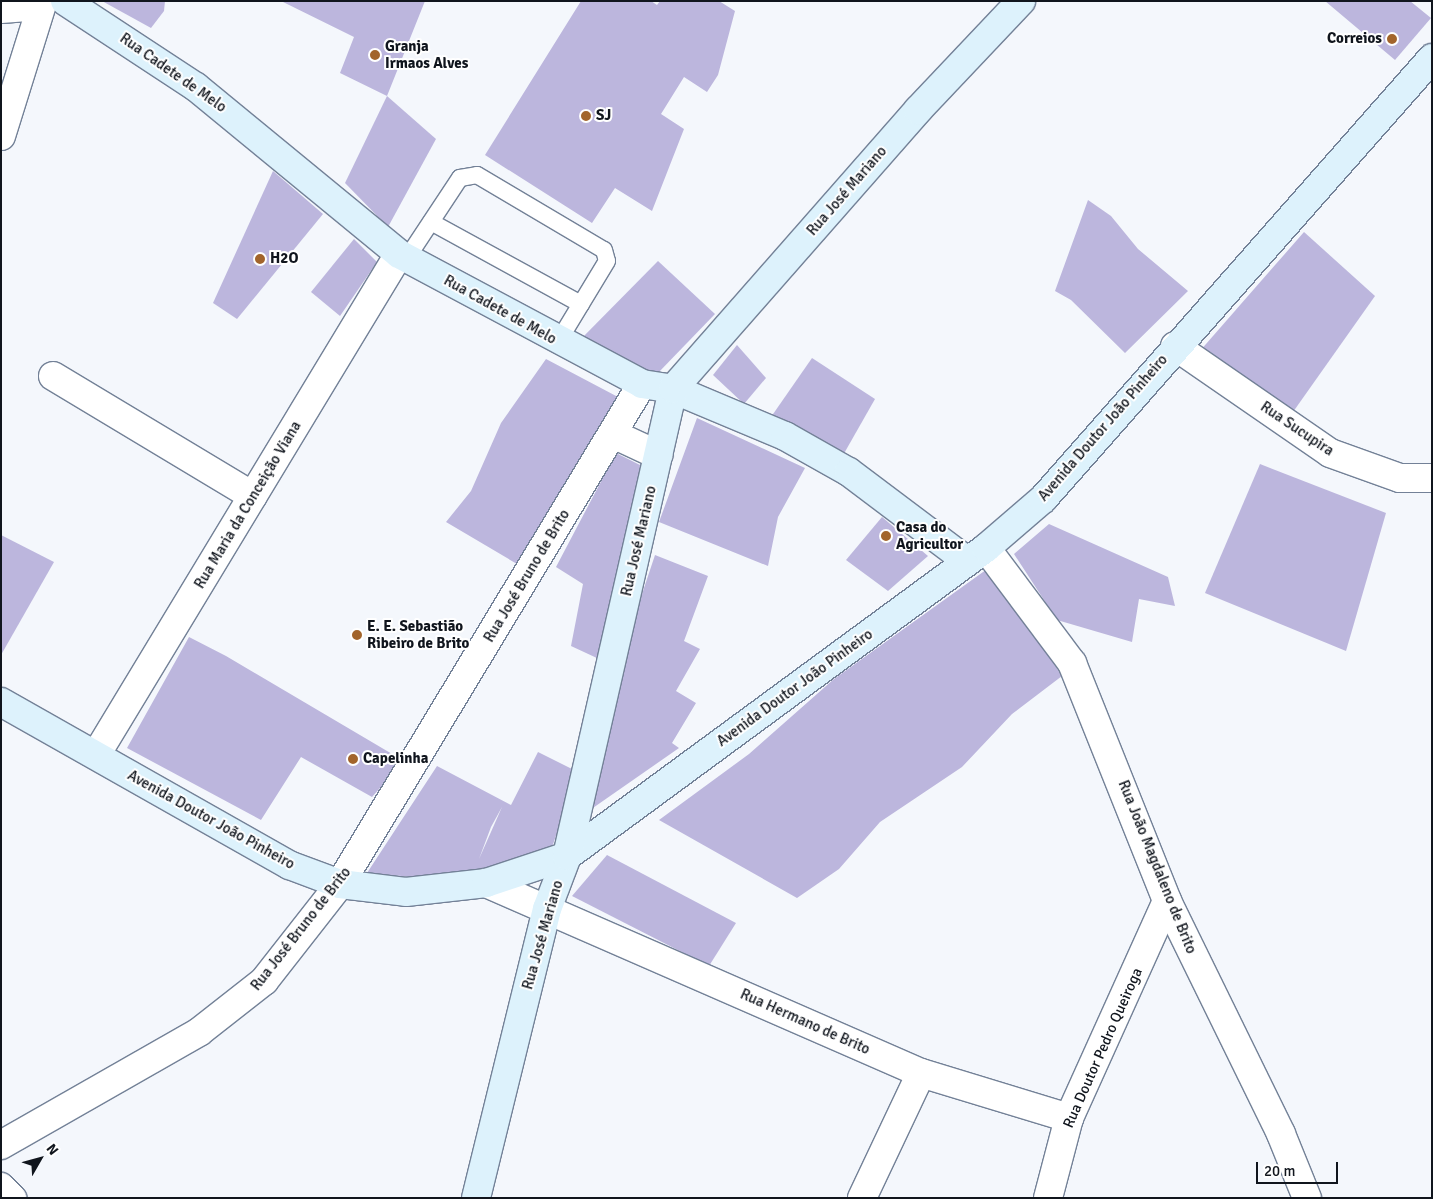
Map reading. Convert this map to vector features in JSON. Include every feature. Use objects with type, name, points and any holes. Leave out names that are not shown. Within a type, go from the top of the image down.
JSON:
[{"type":"street","name":"Rua José Mariano","points":[[476,1198],[547,909],[567,856],[673,389],[918,110],[1021,1]]},
{"type":"street","name":"Rua Cadete de Melo","points":[[50,3],[196,87],[403,256],[558,342],[642,384],[673,389],[785,436],[849,472],[976,555]]},
{"type":"street","points":[[1,9],[50,3],[1,136]]},
{"type":"street","name":"Avenida Doutor João Pinheiro","points":[[1,702],[289,865],[340,884],[406,892],[486,883],[567,856],[976,555],[1042,499],[1175,346],[1432,58]]},
{"type":"street","name":"Rua Maria da Conceição Viana","points":[[96,755],[253,496],[403,256]]},
{"type":"street","name":"Rua Sucupira","points":[[1175,346],[1330,453],[1400,478],[1432,478]]},
{"type":"street","points":[[53,376],[253,496]]},
{"type":"street","name":"Rua José Bruno de Brito","points":[[1,1145],[199,1032],[237,1006],[264,981],[340,884],[614,434],[642,384]]},
{"type":"street","points":[[614,434],[658,455]]},
{"type":"street","name":"Rua João Magdaleno de Brito","points":[[976,555],[1072,663],[1167,901],[1281,1134],[1308,1198]]},
{"type":"street","name":"Rua Hermano de Brito","points":[[486,883],[921,1072],[1069,1118]]},
{"type":"street","name":"Rua Doutor Pedro Queiroga","points":[[1048,1198],[1069,1118],[1167,901]]},
{"type":"street","points":[[862,1198],[921,1072]]},
{"type":"street","points":[[1,1187],[12,1198]]},
{"type":"lane","points":[[403,256],[431,222],[460,178],[477,175],[604,250],[607,261],[558,342]]},
{"type":"lane","points":[[431,222],[581,304]]},
{"type":"building","points":[[102,1],[165,1],[164,11],[151,28]]},
{"type":"building","name":"Granja Irmaos Alves","points":[[281,1],[425,1],[387,96],[340,73],[354,37]]},
{"type":"building","points":[[581,1],[651,1],[657,5],[660,1],[719,1],[735,11],[718,75],[707,92],[684,77],[661,114],[684,129],[652,211],[615,188],[592,223],[485,155]]},
{"type":"building","name":"Correios","points":[[1325,1],[1410,1],[1431,18],[1395,60]]},
{"type":"building","points":[[387,96],[436,139],[388,227],[345,183]]},
{"type":"building","name":"H2O","points":[[273,171],[323,214],[237,319],[213,303]]},
{"type":"building","points":[[1088,200],[1111,216],[1138,249],[1188,291],[1125,353],[1071,300],[1055,291]]},
{"type":"building","points":[[1304,232],[1375,296],[1293,412],[1199,352]]},
{"type":"building","points":[[354,239],[377,262],[340,316],[311,292]]},
{"type":"building","points":[[658,261],[715,314],[658,373],[644,382],[579,341]]},
{"type":"building","points":[[737,345],[766,378],[744,404],[713,375]]},
{"type":"building","points":[[812,358],[875,399],[842,457],[771,417]]},
{"type":"building","points":[[546,359],[618,397],[517,564],[446,522],[471,491],[501,423]]},
{"type":"building","points":[[697,418],[805,468],[778,517],[768,566],[659,522]]},
{"type":"building","points":[[616,453],[648,469],[599,659],[571,646],[583,584],[556,567]]},
{"type":"building","points":[[1260,464],[1386,513],[1346,651],[1205,593]]},
{"type":"building","name":"Casa do Agricultor","points":[[882,517],[928,556],[888,591],[846,560]]},
{"type":"building","points":[[1049,524],[1168,577],[1175,606],[1139,599],[1132,642],[1057,620],[1014,554]]},
{"type":"building","points":[[1,535],[54,562],[1,655]]},
{"type":"building","points":[[655,555],[708,576],[684,641],[700,649],[676,691],[696,703],[672,743],[679,748],[590,810],[634,618]]},
{"type":"building","points":[[990,567],[1062,676],[1012,714],[962,767],[880,822],[839,869],[797,898],[659,820],[749,754],[834,679]]},
{"type":"building","points":[[189,637],[226,656],[404,761],[372,797],[301,757],[261,820],[127,748]]},
{"type":"building","points":[[538,752],[578,772],[550,853],[436,879],[367,873],[437,766],[511,805]],"holes":[[[502,807],[479,859],[491,827]]]},
{"type":"building","points":[[607,855],[736,923],[709,966],[572,896]]},
{"type":"place","name":"Correios","points":[[1392,39]]},
{"type":"place","name":"Granja Irmaos Alves","points":[[375,55]]},
{"type":"place","name":"SJ","points":[[586,116]]},
{"type":"place","name":"H2O","points":[[260,259]]},
{"type":"place","name":"Casa do Agricultor","points":[[886,536]]},
{"type":"place","name":"E. E. Sebastião Ribeiro de Brito","points":[[357,635]]},
{"type":"place","name":"Capelinha","points":[[353,759]]}]
